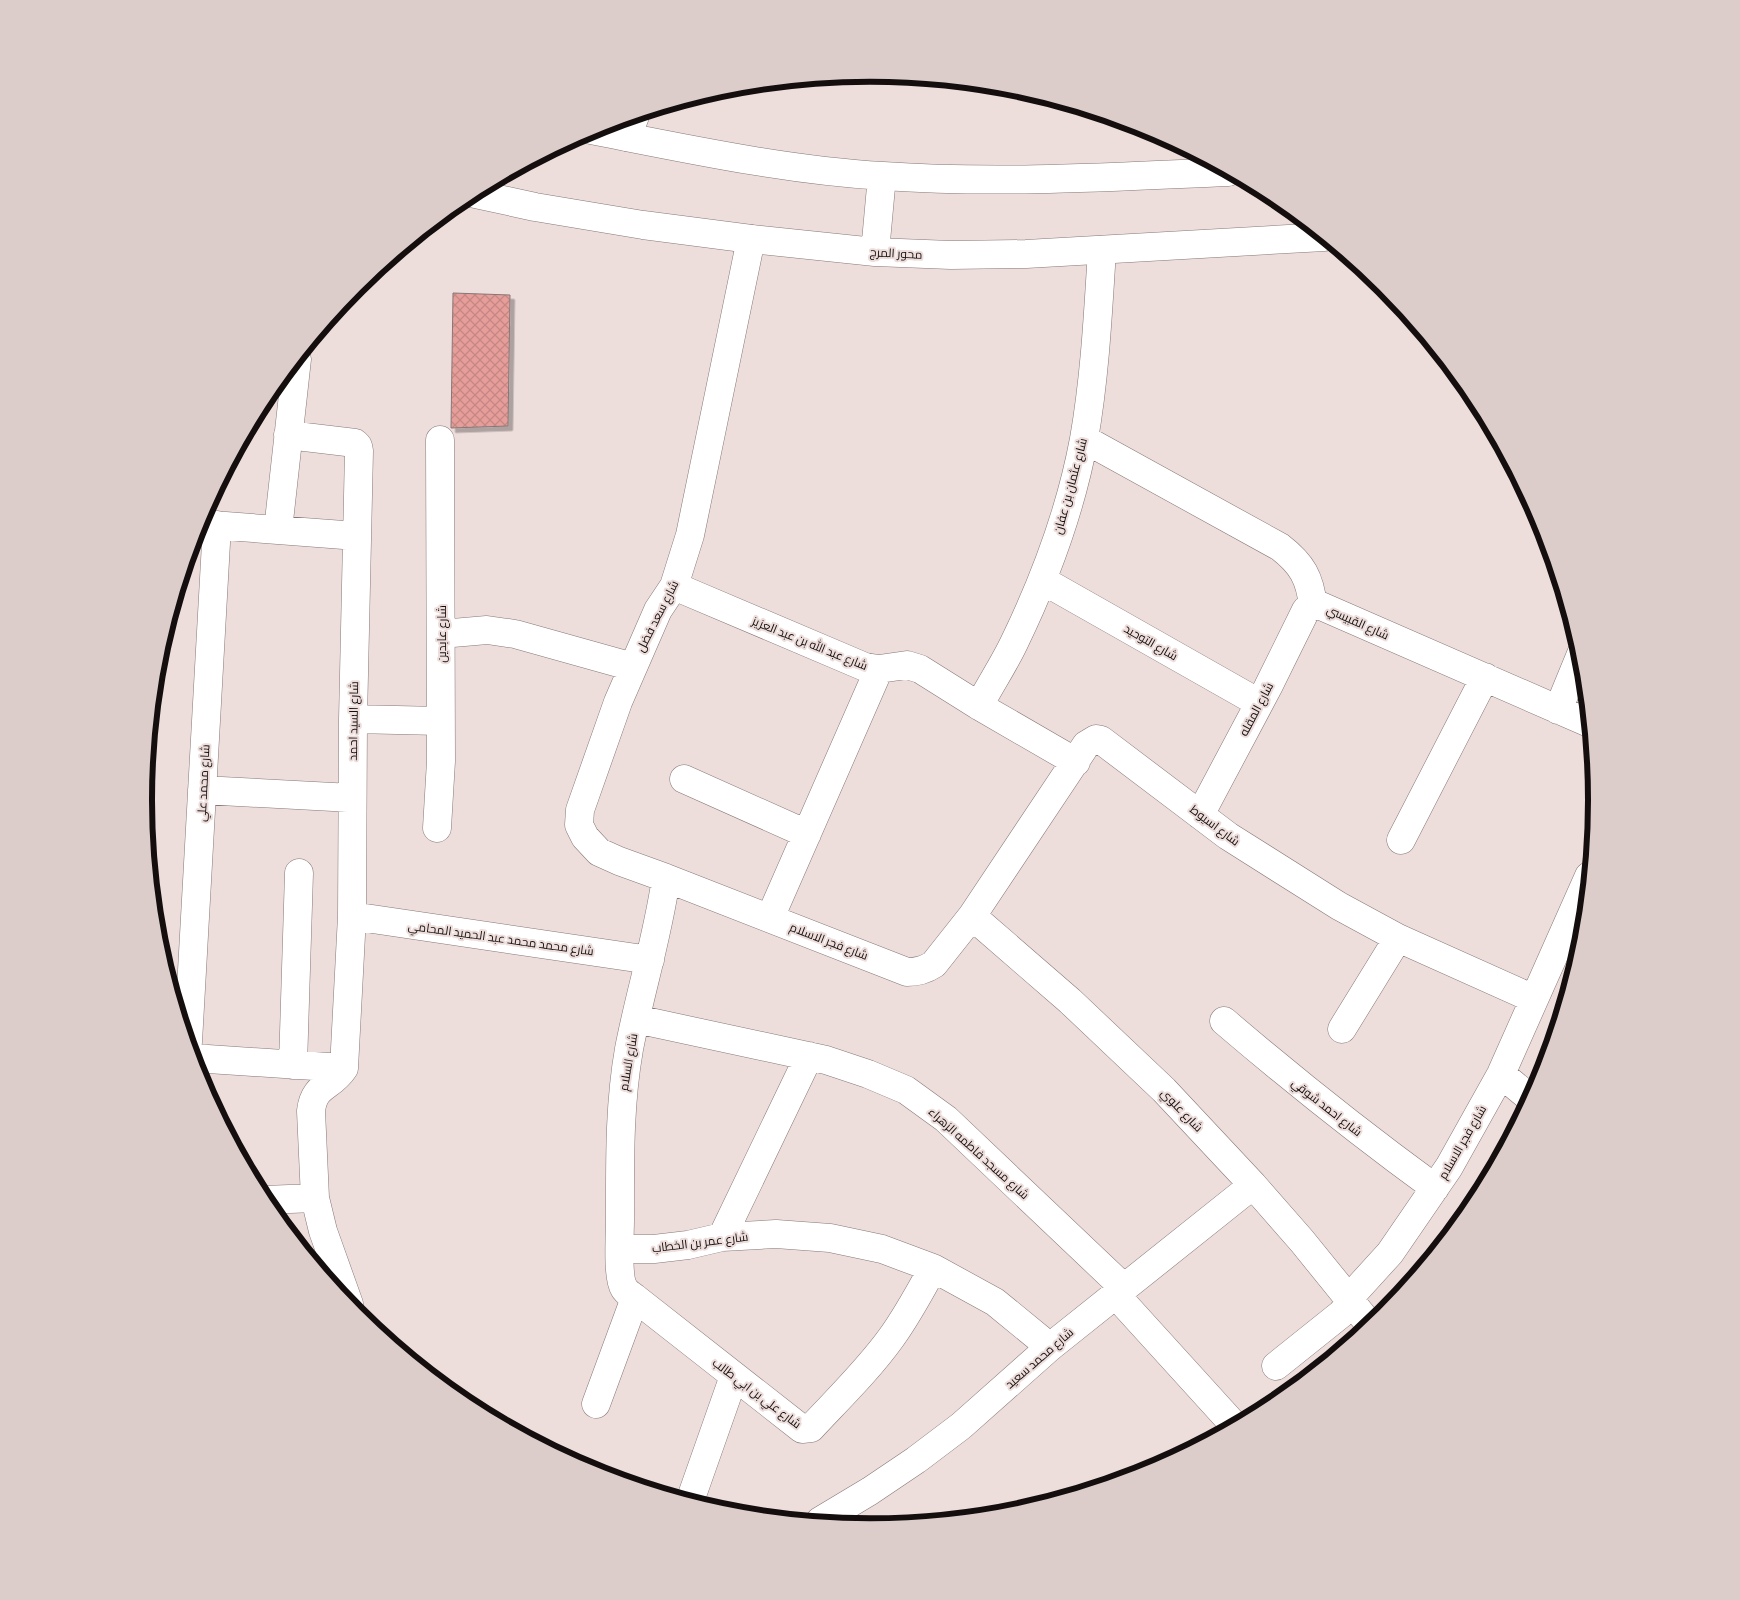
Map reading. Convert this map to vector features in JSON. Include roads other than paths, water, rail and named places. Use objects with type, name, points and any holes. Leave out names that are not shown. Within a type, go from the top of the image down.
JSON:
[{"type":"street","points":[[631,126],[754,161],[882,176],[961,180],[1039,180],[1217,172]]},
{"type":"street","points":[[875,252],[882,176]]},
{"type":"street","name":"محور المرج","points":[[482,196],[643,225],[875,252],[998,255],[1315,238]]},
{"type":"street","name":"شارع سعد فضل","points":[[666,878],[599,852],[585,837],[579,825],[580,810],[618,702],[658,610],[674,586],[690,535],[751,239]]},
{"type":"street","name":"شارع عثمان بن عفان","points":[[979,706],[1013,644],[1042,580],[1066,510],[1084,439],[1094,366],[1102,250]]},
{"type":"street","points":[[278,530],[296,370]]},
{"type":"street","name":"شارع السيد احمد","points":[[288,435],[355,443],[359,451],[352,719],[352,916],[344,1068]]},
{"type":"street","name":"شارع القبيسي","points":[[1084,439],[1280,547],[1294,557],[1304,571],[1311,588],[1312,606],[1321,606],[1583,720]]},
{"type":"street","name":"شارع عابدين","points":[[437,828],[441,760],[440,440]]},
{"type":"street","points":[[208,524],[357,536]]},
{"type":"street","name":"شارع محمد علي","points":[[189,1024],[202,790],[208,524]]},
{"type":"street","name":"شارع التوحيد","points":[[1042,580],[1259,703]]},
{"type":"street","name":"شارع عبد الله بن عبد العزيز","points":[[674,586],[864,667],[879,669],[907,665],[920,668],[979,706],[1076,762]]},
{"type":"street","name":"شارع المقله","points":[[1200,814],[1306,610],[1312,606]]},
{"type":"street","points":[[441,634],[487,630],[515,634],[632,668]]},
{"type":"street","points":[[1558,710],[1575,668]]},
{"type":"street","points":[[770,918],[879,669]]},
{"type":"street","points":[[1401,840],[1485,677]]},
{"type":"street","points":[[352,719],[440,721]]},
{"type":"street","name":"شارع اسيوط","points":[[972,916],[1076,762],[1086,744],[1092,740],[1101,740],[1228,836],[1339,906],[1398,938],[1534,1000]]},
{"type":"street","points":[[684,779],[807,834]]},
{"type":"street","points":[[202,790],[352,798]]},
{"type":"street","points":[[293,1065],[300,873]]},
{"type":"street","name":"شارع فجر الاسلام","points":[[666,878],[907,972],[926,969],[934,964],[972,916]]},
{"type":"street","name":"شارع السلام","points":[[620,1249],[622,1100],[629,1048],[650,960],[666,878]]},
{"type":"street","name":"شارع فجر الاسلام","points":[[1276,1366],[1341,1314],[1346,1307],[1348,1298],[1390,1253],[1450,1167],[1501,1074],[1580,899]]},
{"type":"street","name":"شارع محمد محمد عبد الحميد المحامي","points":[[352,916],[650,960]]},
{"type":"street","name":"شارع علوي","points":[[972,916],[1070,1001],[1164,1090],[1253,1185],[1365,1319]]},
{"type":"street","points":[[1342,1029],[1398,938]]},
{"type":"street","name":"شارع مسجد فاطمه الزهراء","points":[[636,1019],[809,1056],[868,1074],[906,1090],[946,1119],[1119,1291],[1230,1420]]},
{"type":"street","name":"شارع احمد شوقي","points":[[1224,1021],[1362,1135],[1435,1188]]},
{"type":"street","points":[[722,1237],[809,1056]]},
{"type":"street","points":[[201,1059],[344,1068],[339,1076],[317,1092],[312,1101],[311,1112],[315,1198],[323,1231],[342,1285]]},
{"type":"street","points":[[1501,1074],[1525,1094]]},
{"type":"street","name":"شارع محمد سعيد","points":[[828,1516],[870,1491],[946,1438],[1050,1347],[1253,1185]]},
{"type":"street","points":[[273,1200],[315,1198]]},
{"type":"street","name":"شارع عمر بن الخطاب","points":[[620,1249],[688,1245],[722,1237],[776,1234],[830,1238],[882,1249],[933,1268],[995,1302],[1050,1347]]},
{"type":"street","name":"شارع علي بن ابي طالب","points":[[620,1249],[621,1281],[624,1288],[802,1429],[811,1428],[851,1386],[891,1339],[916,1300],[933,1268]]},
{"type":"street","points":[[596,1404],[635,1298]]},
{"type":"street","points":[[692,1495],[734,1376]]}]
